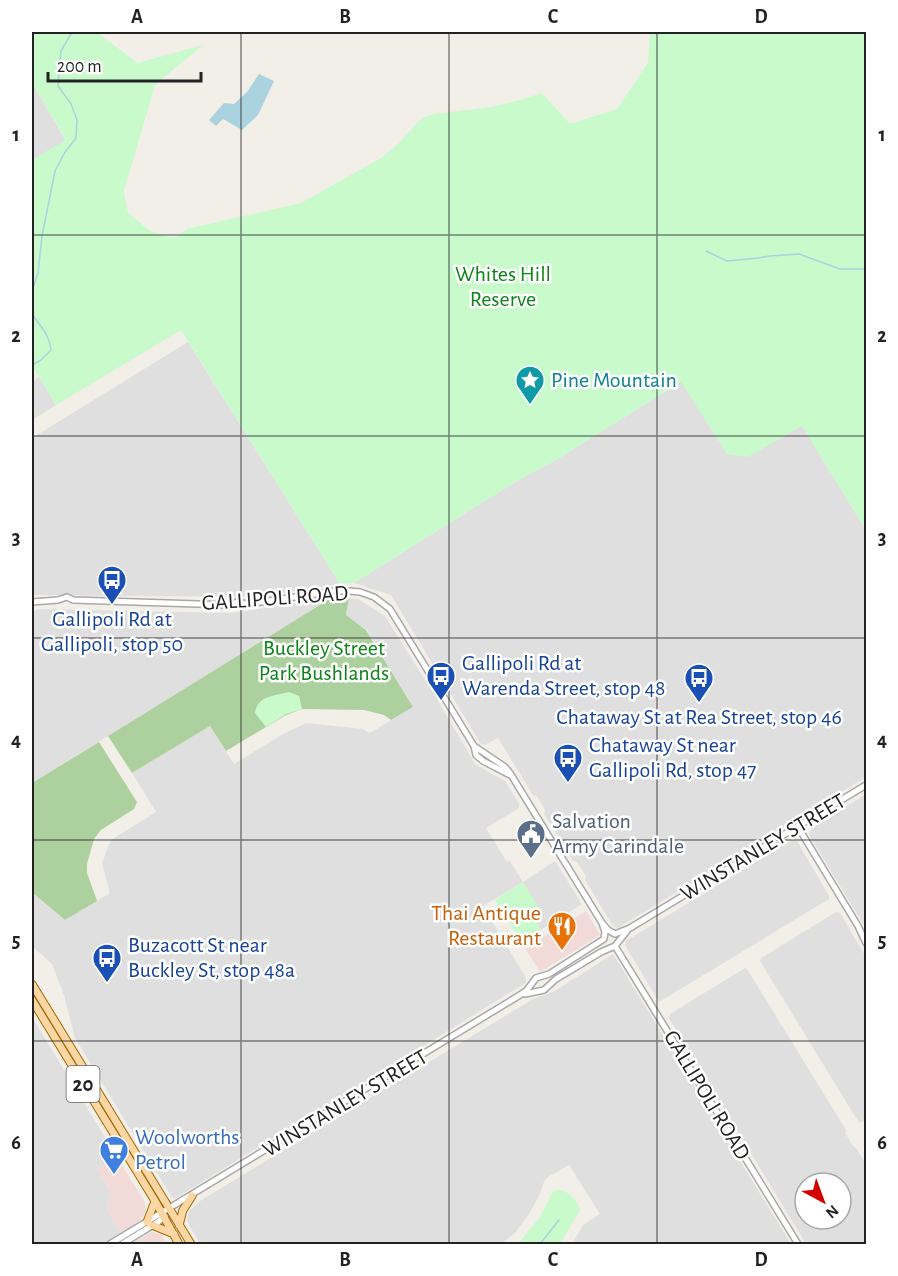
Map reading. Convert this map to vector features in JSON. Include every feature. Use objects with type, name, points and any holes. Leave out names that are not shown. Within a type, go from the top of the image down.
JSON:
[{"type":"main road","name":"20","points":[[32,984],[191,1245]]},
{"type":"main road","name":"20","points":[[32,1000],[179,1245]]},
{"type":"main road","points":[[179,1225],[183,1210],[192,1196]]},
{"type":"main road","points":[[154,1201],[150,1224],[174,1234]]},
{"type":"street","name":"GALLIPOLI ROAD","points":[[32,602],[67,597],[73,600],[122,602],[229,604],[237,602],[247,604],[336,591],[360,592],[374,597],[390,609],[474,747],[505,767],[512,776],[602,923],[605,938]]},
{"type":"street","name":"WINSTANLEY STREET","points":[[122,1245],[192,1196],[520,995],[536,978],[549,974],[608,934],[630,928],[867,785]]},
{"type":"street","points":[[798,826],[867,943]]},
{"type":"street","name":"GALLIPOLI ROAD","points":[[602,923],[614,934]]},
{"type":"street","name":"WINSTANLEY STREET","points":[[520,995],[544,990],[614,945],[630,928]]},
{"type":"street","points":[[605,938],[605,944],[614,945],[618,938],[614,934]]},
{"type":"street","name":"GALLIPOLI ROAD","points":[[614,945],[798,1245]]},
{"type":"street","points":[[541,976],[546,980],[547,986]]},
{"type":"street","points":[[534,982],[534,986],[540,990]]},
{"type":"street","name":"WINSTANLEY STREET","points":[[110,1245],[150,1224]]},
{"type":"shaded area","points":[[32,83],[66,141],[32,160]]},
{"type":"shaded area","points":[[188,342],[340,584],[257,597],[32,595],[32,438]]},
{"type":"shaded area","points":[[39,377],[56,405],[32,420],[32,382]]},
{"type":"shaded area","points":[[682,381],[727,454],[802,426],[866,530],[866,777],[618,928],[613,926],[585,880],[586,876],[577,862],[573,861],[544,814],[545,810],[537,796],[533,795],[498,738],[485,745],[481,744],[391,595],[354,583]]},
{"type":"shaded area","points":[[331,598],[32,783],[32,611],[40,609],[232,613]]},
{"type":"shaded area","points":[[349,598],[358,599],[385,616],[475,764],[505,781],[519,804],[519,808],[486,828],[507,862],[510,861],[523,882],[483,906],[526,978],[526,983],[173,1198],[75,1038],[64,995],[52,964],[32,946],[32,896],[34,894],[65,920],[110,893],[102,863],[111,840],[156,812],[132,773],[210,726],[234,764],[283,734],[306,723],[363,729],[370,733],[413,707],[367,630],[346,615]]},
{"type":"shaded area","points":[[866,794],[866,929],[809,835],[812,828]]},
{"type":"shaded area","points":[[792,840],[797,841],[829,899],[659,1002],[625,945],[626,941]]},
{"type":"shaded area","points":[[555,861],[582,904],[541,930],[535,920],[542,914],[523,882]]},
{"type":"shaded area","points":[[586,911],[600,935],[540,972],[525,948]]},
{"type":"shaded area","points":[[836,912],[840,913],[866,957],[866,1119],[862,1122],[859,1122],[853,1113],[760,961],[761,958]]},
{"type":"shaded area","points":[[613,954],[791,1244],[572,1244],[583,1225],[600,1214],[569,1165],[548,1177],[529,1214],[515,1233],[501,1244],[200,1244],[187,1220],[189,1211],[200,1201],[533,999],[553,992]]},
{"type":"shaded area","points":[[745,968],[747,969],[866,1164],[866,1244],[806,1244],[798,1231],[853,1231],[853,1171],[793,1171],[793,1223],[669,1018],[670,1014]]},
{"type":"shaded area","points":[[32,1017],[117,1157],[97,1169],[111,1193],[107,1210],[121,1233],[102,1244],[32,1244]]},
{"type":"shaded area","points":[[117,1157],[144,1201],[146,1210],[137,1223],[121,1233],[107,1210],[111,1193],[97,1169]]},
{"type":"shaded area","points":[[152,1232],[161,1235],[167,1244],[131,1244]]},
{"type":"green space","name":"Whites Hill Reserve","points":[[32,32],[96,32],[138,63],[203,45],[155,85],[124,191],[128,213],[149,230],[174,238],[187,229],[301,203],[383,157],[423,118],[434,114],[491,107],[542,93],[570,124],[617,109],[648,63],[650,32],[866,32],[866,530],[802,426],[748,457],[727,454],[681,382],[354,583],[340,584],[181,330],[56,405],[32,365],[32,160],[66,140],[32,83]]},
{"type":"green space","name":"Buckley Street Park Bushlands","points":[[331,598],[349,598],[346,615],[366,630],[413,707],[391,720],[384,715],[364,710],[302,709],[286,715],[226,751],[210,726],[132,773],[108,736]]},
{"type":"green space","points":[[289,692],[299,696],[302,709],[286,714],[266,727],[255,713],[259,703],[268,697]]},
{"type":"green space","points":[[99,742],[137,802],[134,809],[101,830],[94,839],[87,864],[87,873],[97,901],[65,920],[34,894],[32,896],[32,783]]},
{"type":"green space","points":[[523,882],[543,915],[535,920],[541,930],[522,941],[495,900]]},
{"type":"green space","points":[[559,1190],[572,1197],[580,1210],[560,1244],[518,1244],[540,1217],[553,1191]]},
{"type":"water","points":[[259,74],[274,81],[258,115],[242,130],[223,119],[216,126],[209,120],[224,103],[234,104],[247,92]]},
{"type":"waterway","points":[[32,291],[38,273],[42,236],[55,171],[76,138],[77,120],[71,104],[58,86],[61,51],[72,32]]},
{"type":"waterway","points":[[706,251],[727,261],[799,254],[840,269],[866,269]]},
{"type":"waterway","points":[[32,314],[47,335],[51,350],[32,365]]},
{"type":"waterway","points":[[540,1244],[559,1220]]},
{"type":"place","name":"Pine Mountain","points":[[530,406]]},
{"type":"place","name":"Gallipoli Rd at Gallipoli, stop 50","points":[[112,606]]},
{"type":"place","name":"Gallipoli Rd at Warenda Street, stop 48","points":[[441,702]]},
{"type":"place","name":"Chataway St at Rea Street, stop 46","points":[[699,704]]},
{"type":"place","name":"Chataway St near Gallipoli Rd, stop 47","points":[[568,784]]},
{"type":"place","name":"Salvation Army Carindale","points":[[531,860]]},
{"type":"place","name":"Thai Antique Restaurant","points":[[562,952]]},
{"type":"place","name":"Buzacott St near Buckley St, stop 48a","points":[[107,984]]},
{"type":"place","name":"Woolworths Petrol","points":[[114,1176]]}]
